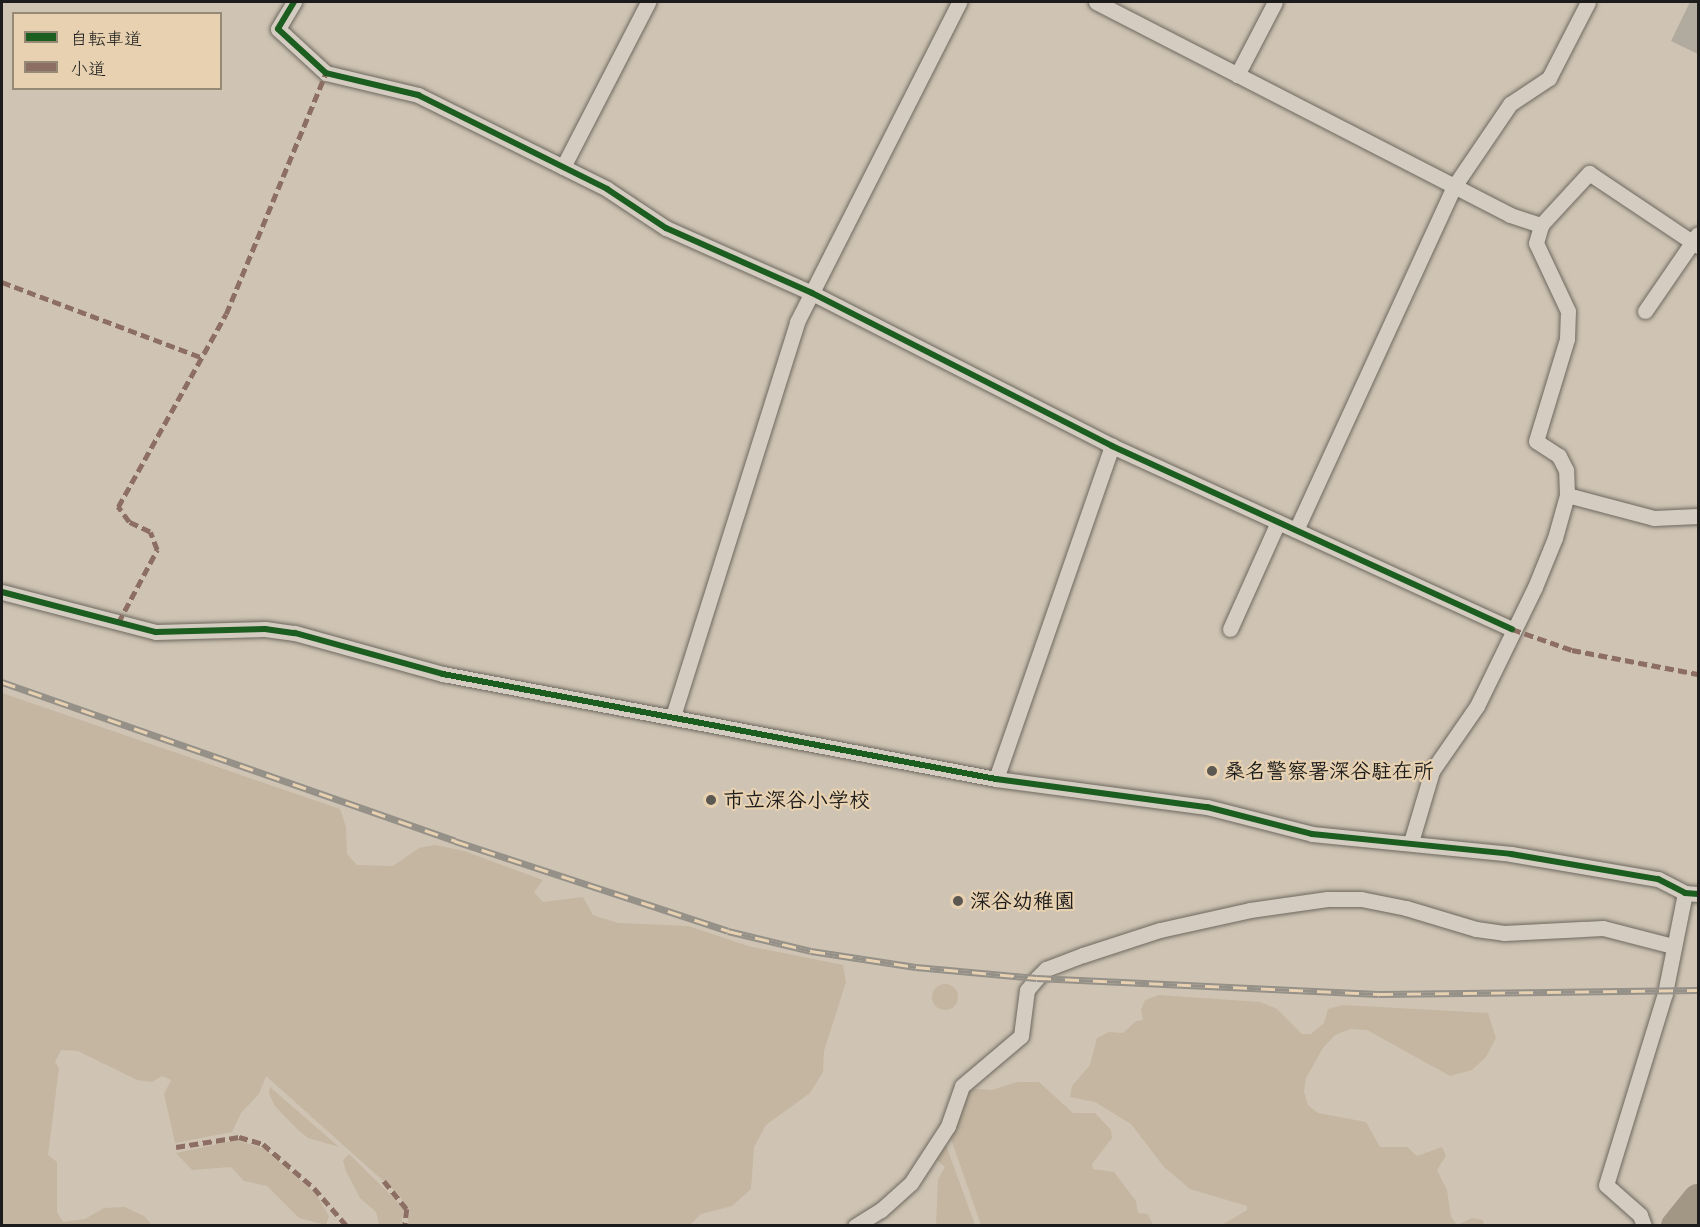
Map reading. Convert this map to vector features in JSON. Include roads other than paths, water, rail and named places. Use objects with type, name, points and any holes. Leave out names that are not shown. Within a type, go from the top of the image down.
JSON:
[{"type":"street","points":[[294,2],[279,29],[326,73],[418,95],[607,189],[666,228],[812,294],[1112,446],[1512,629]]},
{"type":"street","points":[[563,167],[648,2]]},
{"type":"street","points":[[674,716],[797,322],[959,2]]},
{"type":"street","points":[[1096,2],[1510,215],[1541,225]]},
{"type":"street","points":[[1237,75],[1275,2]]},
{"type":"street","points":[[1296,530],[1455,185],[1510,104],[1549,78],[1588,2]]},
{"type":"street","points":[[1411,842],[1432,771],[1476,706],[1556,538],[1567,495],[1563,463],[1536,441],[1568,339],[1568,311],[1536,243],[1541,225],[1589,172],[1697,240],[1645,311]]},
{"type":"street","points":[[996,779],[1112,446]]},
{"type":"street","points":[[1567,495],[1654,518],[1698,516]]},
{"type":"street","points":[[1230,629],[1278,522]]},
{"type":"street","points":[[2,592],[156,632],[265,629],[296,633],[443,674],[674,716],[996,779],[1207,807],[1312,834],[1411,842],[1658,879],[1692,893],[1673,946],[1665,993],[1606,1185],[1640,1215],[1644,1226]]},
{"type":"street","points":[[855,1226],[896,1199],[911,1183],[948,1126],[962,1086],[1021,1036],[1027,990],[1037,978],[1046,969],[1083,955],[1160,930],[1250,910],[1328,899],[1361,899],[1406,908],[1476,929],[1504,933],[1603,928],[1673,946]]},
{"type":"waterway","points":[[1676,1226],[1698,1199]]},
{"type":"railway","points":[[2,682],[455,841],[728,931],[811,951],[916,967],[1037,978],[1379,994],[1698,990]]},
{"type":"place","name":"桑名警察署深谷駐在所","points":[[1212,771]]},
{"type":"place","name":"市立深谷小学校","points":[[711,800]]},
{"type":"place","name":"深谷幼稚園","points":[[958,901]]}]
